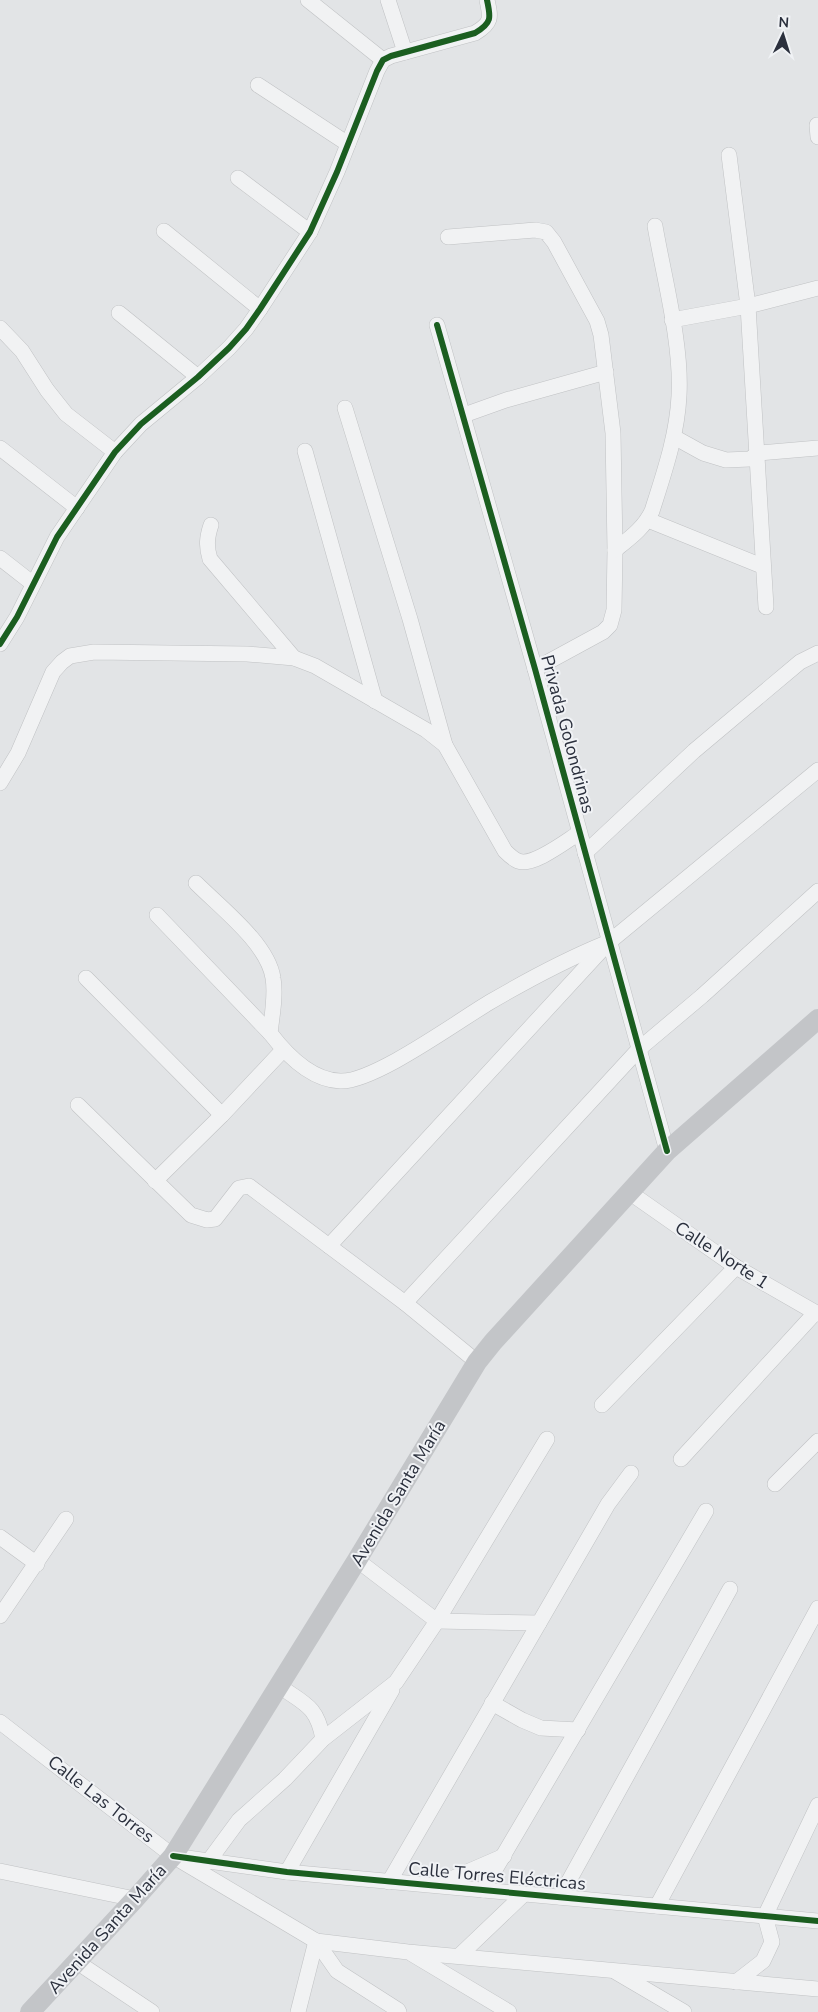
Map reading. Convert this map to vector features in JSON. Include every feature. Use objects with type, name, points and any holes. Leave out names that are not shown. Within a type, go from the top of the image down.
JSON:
[{"type":"main road","name":"Avenida Santa María","points":[[30,2012],[135,1900],[173,1856],[358,1560],[478,1362],[493,1342],[666,1151],[818,1019]]},
{"type":"street","points":[[308,0],[383,60]]},
{"type":"street","points":[[388,0],[405,52]]},
{"type":"street","points":[[0,644],[17,617],[32,583],[57,537],[115,452],[141,424],[198,377],[229,348],[246,330],[260,310],[310,232],[383,60],[475,33],[484,28],[489,22],[490,13],[487,0]]},
{"type":"street","points":[[258,85],[348,144]]},
{"type":"street","points":[[729,156],[748,306],[758,453],[762,566],[766,607]]},
{"type":"street","points":[[238,178],[310,232]]},
{"type":"street","points":[[615,550],[633,536],[648,520],[674,437],[679,397],[679,376],[672,320],[655,226]]},
{"type":"street","points":[[448,237],[535,230],[546,232],[554,242],[597,320],[601,335],[613,433],[614,610],[610,625],[603,632],[535,669]]},
{"type":"street","points":[[164,231],[260,310]]},
{"type":"street","points":[[672,320],[748,306],[818,288]]},
{"type":"street","points":[[119,313],[198,377]]},
{"type":"street","name":"Privada Golondrinas","points":[[437,325],[535,669],[666,1151]]},
{"type":"street","points":[[0,328],[22,351],[47,390],[66,414],[115,452]]},
{"type":"street","points":[[464,415],[606,372]]},
{"type":"street","points":[[345,408],[410,619],[445,745],[505,851],[512,858],[519,862],[535,860],[580,833]]},
{"type":"street","points":[[674,437],[703,453],[726,460],[750,459],[758,453],[818,448]]},
{"type":"street","points":[[0,448],[77,508]]},
{"type":"street","points":[[305,450],[375,701]]},
{"type":"street","points":[[648,520],[762,566]]},
{"type":"street","points":[[212,525],[208,536],[207,549],[210,559],[294,658]]},
{"type":"street","points":[[0,558],[32,583]]},
{"type":"street","points":[[0,783],[18,753],[53,672],[70,656],[80,653],[247,654],[294,658],[314,666],[426,730],[445,745]]},
{"type":"street","points":[[585,853],[694,751],[800,662],[818,653]]},
{"type":"street","points":[[329,1246],[608,943],[818,770]]},
{"type":"street","points":[[196,883],[260,946],[269,961],[274,980],[270,1033]]},
{"type":"street","points":[[405,1303],[639,1049],[702,996],[818,891]]},
{"type":"street","points":[[158,915],[270,1033],[283,1050],[319,1076],[340,1081],[360,1078],[383,1068],[491,1001],[574,956],[608,943]]},
{"type":"street","points":[[86,978],[222,1115]]},
{"type":"street","points":[[155,1181],[222,1115],[283,1050]]},
{"type":"street","points":[[78,1105],[191,1215],[207,1220],[215,1219],[238,1188],[249,1186],[405,1303],[478,1362]]},
{"type":"street","name":"Calle Norte 1","points":[[629,1192],[736,1267],[817,1313]]},
{"type":"street","points":[[602,1405],[736,1267]]},
{"type":"street","points":[[681,1459],[817,1313]]},
{"type":"street","points":[[287,1872],[396,1682],[436,1621],[546,1439]]},
{"type":"street","points":[[775,1484],[818,1441]]},
{"type":"street","points":[[389,1882],[608,1504],[631,1473]]},
{"type":"street","points":[[484,1890],[706,1511]]},
{"type":"street","points":[[0,1616],[66,1519]]},
{"type":"street","points":[[0,1537],[37,1564]]},
{"type":"street","points":[[358,1560],[436,1621],[539,1623]]},
{"type":"street","points":[[560,1897],[730,1589]]},
{"type":"street","points":[[657,1906],[818,1608]]},
{"type":"street","points":[[208,1862],[239,1820],[285,1779],[323,1739],[396,1682]]},
{"type":"street","points":[[279,1686],[314,1711],[320,1723],[323,1739]]},
{"type":"street","points":[[492,1703],[522,1720],[541,1728],[578,1730]]},
{"type":"street","name":"Calle Las Torres","points":[[0,1722],[173,1856],[316,1941],[337,1971],[399,2011]]},
{"type":"street","points":[[736,1982],[763,1961],[772,1942],[765,1916],[818,1805]]},
{"type":"street","name":"Calle Torres Eléctricas","points":[[173,1856],[287,1872],[818,1921]]},
{"type":"street","points":[[435,1886],[504,1856]]},
{"type":"street","points":[[0,1871],[135,1900]]},
{"type":"street","points":[[459,1956],[524,1894]]},
{"type":"street","points":[[298,2012],[316,1941],[408,1952],[818,1989]]},
{"type":"street","points":[[408,1952],[509,2012]]},
{"type":"street","points":[[77,1962],[152,2012]]},
{"type":"street","points":[[613,1970],[684,2012]]},
{"type":"cycle path","points":[[0,644],[17,617],[57,537],[115,452],[141,424],[198,377],[229,348],[260,309],[310,232],[383,60],[391,56],[475,33],[485,26],[489,20],[487,0]]},
{"type":"cycle path","points":[[437,325],[535,669],[667,1151]]},
{"type":"cycle path","points":[[173,1856],[287,1872],[818,1921]]}]
